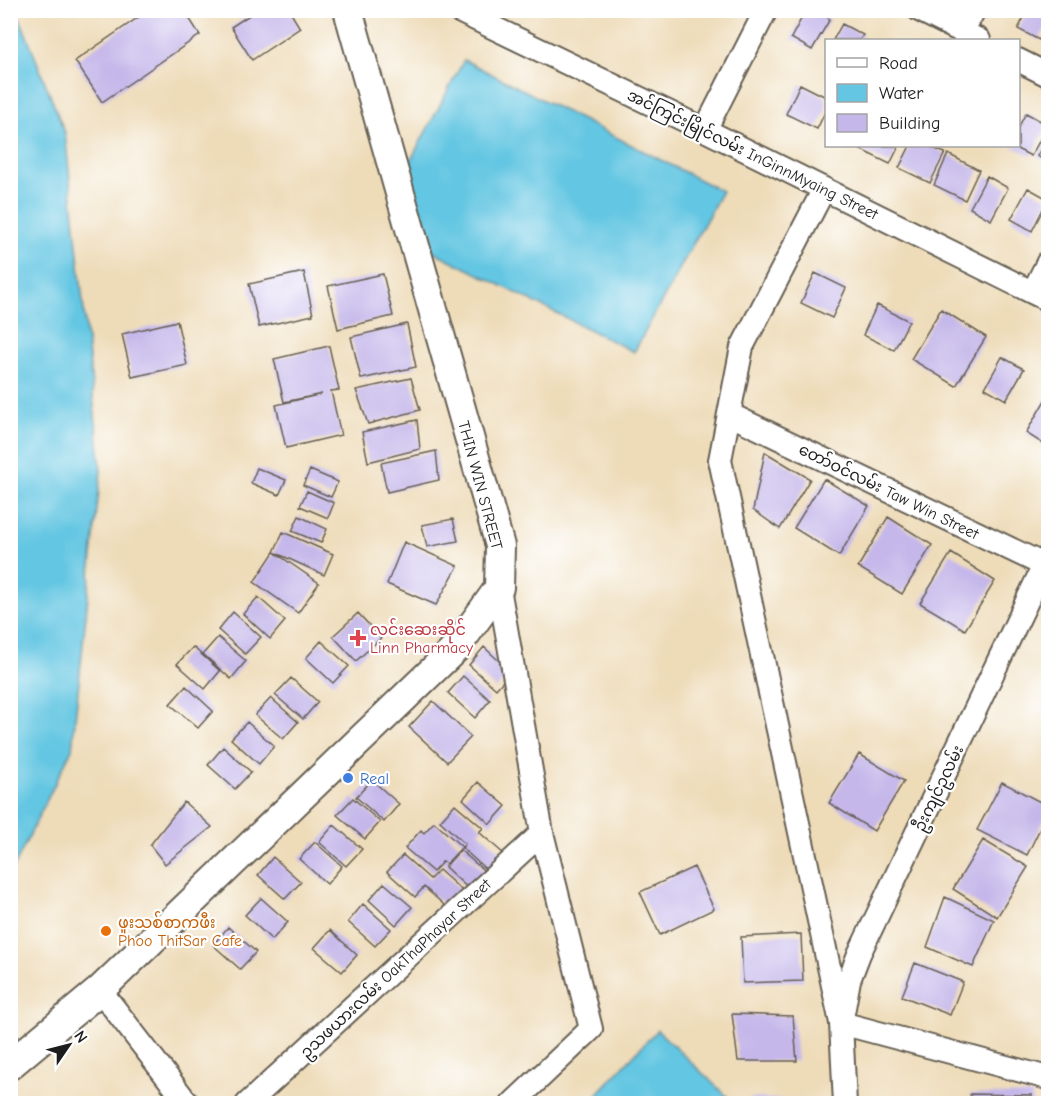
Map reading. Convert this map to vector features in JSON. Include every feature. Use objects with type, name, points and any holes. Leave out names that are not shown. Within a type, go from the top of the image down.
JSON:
[{"type":"main road","name":"THIN WIN STREET","points":[[348,10],[500,546],[499,588]]},
{"type":"main road","points":[[10,1065],[100,990],[455,649],[499,588]]},
{"type":"street","name":"အင်ကြင်းမြိုင်လမ်း InGinnMyaing Street","points":[[457,10],[1041,296]]},
{"type":"street","points":[[705,130],[766,10]]},
{"type":"street","points":[[919,10],[971,36],[974,10]]},
{"type":"street","points":[[1020,61],[1048,75]]},
{"type":"street","points":[[824,189],[742,347],[720,459],[841,1023],[845,1104]]},
{"type":"street","points":[[1041,296],[1048,262]]},
{"type":"street","name":"တော်ဝင်လမ်း Taw Win Street","points":[[729,414],[1047,563]]},
{"type":"street","name":"ဦးကျင်ဥလမ်း","points":[[841,1023],[849,980],[859,954],[1047,563]]},
{"type":"street","points":[[499,588],[542,833],[591,1029],[512,1104]]},
{"type":"street","name":"ဥသဖယားလမ်း OakThaPhayar Street","points":[[247,1104],[542,833]]},
{"type":"street","points":[[100,990],[188,1104]]},
{"type":"street","points":[[841,1023],[1048,1078]]},
{"type":"water","points":[[10,11],[17,11],[65,133],[101,471],[72,749],[11,873]]},
{"type":"water","points":[[464,60],[722,191],[634,352],[432,251],[407,167]]},
{"type":"water","points":[[657,1030],[734,1103],[589,1103]]},
{"type":"building","points":[[149,10],[184,10],[200,35],[102,102],[75,61]]},
{"type":"building","points":[[257,10],[289,10],[300,28],[252,60],[231,27]]},
{"type":"building","points":[[806,10],[815,10],[830,19],[812,50],[791,38]]},
{"type":"building","points":[[1028,10],[1048,10],[1048,24],[1039,40],[1018,29]]},
{"type":"building","points":[[842,24],[863,35],[861,39],[834,39]]},
{"type":"building","points":[[800,84],[825,96],[825,112],[817,129],[786,114]]},
{"type":"building","points":[[1026,113],[1048,125],[1031,156],[1013,147],[1020,147],[1020,124]]},
{"type":"building","points":[[1048,135],[1048,162],[1037,156]]},
{"type":"building","points":[[860,147],[898,147],[890,164],[859,149]]},
{"type":"building","points":[[910,147],[930,147],[945,153],[930,183],[899,168]]},
{"type":"building","points":[[948,154],[979,170],[965,200],[934,185]]},
{"type":"building","points":[[987,176],[1008,188],[991,220],[970,208]]},
{"type":"building","points":[[1028,188],[1048,199],[1032,231],[1011,219]]},
{"type":"building","points":[[304,272],[313,315],[259,327],[249,284]]},
{"type":"building","points":[[815,273],[846,288],[832,318],[801,303]]},
{"type":"building","points":[[383,274],[393,316],[338,329],[328,286]]},
{"type":"building","points":[[877,305],[909,321],[894,350],[863,335]]},
{"type":"building","points":[[941,309],[986,337],[956,386],[911,359]]},
{"type":"building","points":[[177,321],[187,365],[132,377],[122,334]]},
{"type":"building","points":[[407,324],[416,367],[361,379],[351,337]]},
{"type":"building","points":[[329,346],[339,390],[331,391],[341,435],[286,448],[276,405],[322,394],[284,402],[274,359]]},
{"type":"building","points":[[1002,357],[1024,369],[1006,400],[985,388]]},
{"type":"building","points":[[411,378],[420,410],[368,424],[356,390]]},
{"type":"building","points":[[1048,395],[1048,447],[1026,433]]},
{"type":"building","points":[[417,420],[420,449],[368,462],[362,432]]},
{"type":"building","points":[[436,451],[439,480],[387,492],[381,463]]},
{"type":"building","points":[[765,452],[810,479],[780,529],[753,510]]},
{"type":"building","points":[[257,468],[286,480],[279,495],[251,483]]},
{"type":"building","points":[[310,470],[338,482],[331,497],[303,485]]},
{"type":"building","points":[[824,479],[869,506],[839,556],[794,528]]},
{"type":"building","points":[[307,491],[334,503],[328,518],[300,506]]},
{"type":"building","points":[[299,516],[327,529],[321,543],[292,531]]},
{"type":"building","points":[[888,517],[932,545],[902,594],[858,567]]},
{"type":"building","points":[[453,519],[458,541],[427,547],[422,525]]},
{"type":"building","points":[[283,532],[333,554],[324,575],[274,552]]},
{"type":"building","points":[[404,542],[458,566],[436,605],[387,584]]},
{"type":"building","points":[[274,552],[319,583],[298,613],[254,582]]},
{"type":"building","points":[[951,553],[995,581],[965,630],[920,603]]},
{"type":"building","points":[[258,597],[285,621],[270,639],[243,614]]},
{"type":"building","points":[[233,612],[261,637],[245,654],[218,630]]},
{"type":"building","points":[[358,613],[381,638],[356,661],[333,636]]},
{"type":"building","points":[[218,637],[246,661],[231,679],[203,654]]},
{"type":"building","points":[[321,641],[349,666],[333,683],[306,658]]},
{"type":"building","points":[[193,647],[220,671],[205,689],[177,664]]},
{"type":"building","points":[[484,647],[511,672],[496,689],[469,665]]},
{"type":"building","points":[[463,676],[490,700],[475,718],[448,693]]},
{"type":"building","points":[[291,678],[318,702],[303,719],[275,695]]},
{"type":"building","points":[[186,686],[213,711],[198,728],[170,704]]},
{"type":"building","points":[[271,698],[298,722],[283,739],[255,715]]},
{"type":"building","points":[[433,701],[471,737],[447,762],[409,727]]},
{"type":"building","points":[[247,722],[274,746],[259,764],[231,739]]},
{"type":"building","points":[[223,747],[251,772],[235,789],[208,765]]},
{"type":"building","points":[[859,754],[904,781],[874,831],[829,803]]},
{"type":"building","points":[[372,780],[399,804],[384,822],[356,797]]},
{"type":"building","points":[[478,782],[506,806],[490,824],[463,799]]},
{"type":"building","points":[[1002,782],[1048,806],[1048,812],[1027,855],[977,830]]},
{"type":"building","points":[[353,798],[380,822],[365,839],[337,815]]},
{"type":"building","points":[[184,802],[212,827],[165,864],[150,845]]},
{"type":"building","points":[[455,804],[483,828],[479,832],[505,855],[490,873],[462,848],[465,844],[440,821]]},
{"type":"building","points":[[434,822],[462,847],[446,864],[443,861],[433,872],[405,848],[421,830],[424,833]]},
{"type":"building","points":[[334,825],[362,849],[346,866],[319,842]]},
{"type":"building","points":[[983,840],[1028,867],[997,917],[953,889]]},
{"type":"building","points":[[315,842],[342,866],[327,884],[299,859]]},
{"type":"building","points":[[460,850],[488,874],[472,892],[445,867]]},
{"type":"building","points":[[403,855],[430,879],[439,870],[466,894],[451,911],[424,887],[415,897],[387,872]]},
{"type":"building","points":[[273,857],[301,882],[285,899],[258,875]]},
{"type":"building","points":[[694,867],[714,909],[660,935],[640,892]]},
{"type":"building","points":[[384,883],[412,907],[396,925],[369,900]]},
{"type":"building","points":[[945,897],[994,920],[973,967],[927,947]]},
{"type":"building","points":[[261,898],[288,922],[272,940],[245,915]]},
{"type":"building","points":[[363,904],[391,929],[375,946],[348,922]]},
{"type":"building","points":[[228,927],[256,952],[240,969],[213,945]]},
{"type":"building","points":[[330,930],[357,955],[342,972],[314,948]]},
{"type":"building","points":[[801,934],[803,981],[743,983],[741,937]]},
{"type":"building","points":[[915,963],[963,982],[950,1015],[902,996]]},
{"type":"building","points":[[732,1014],[793,1016],[797,1061],[738,1061]]},
{"type":"building","points":[[970,1094],[1032,1095],[1032,1104],[972,1104]]},
{"type":"building","points":[[749,1098],[811,1100],[811,1104],[750,1104]]},
{"type":"place","name":"လင်းဆေးဆိုင် Linn Pharmacy","points":[[358,638]]},
{"type":"place","name":"Real","points":[[348,778]]},
{"type":"place","name":"ဖူးသစ်စာကဖီး Phoo ThitSar Cafe","points":[[106,931]]}]
